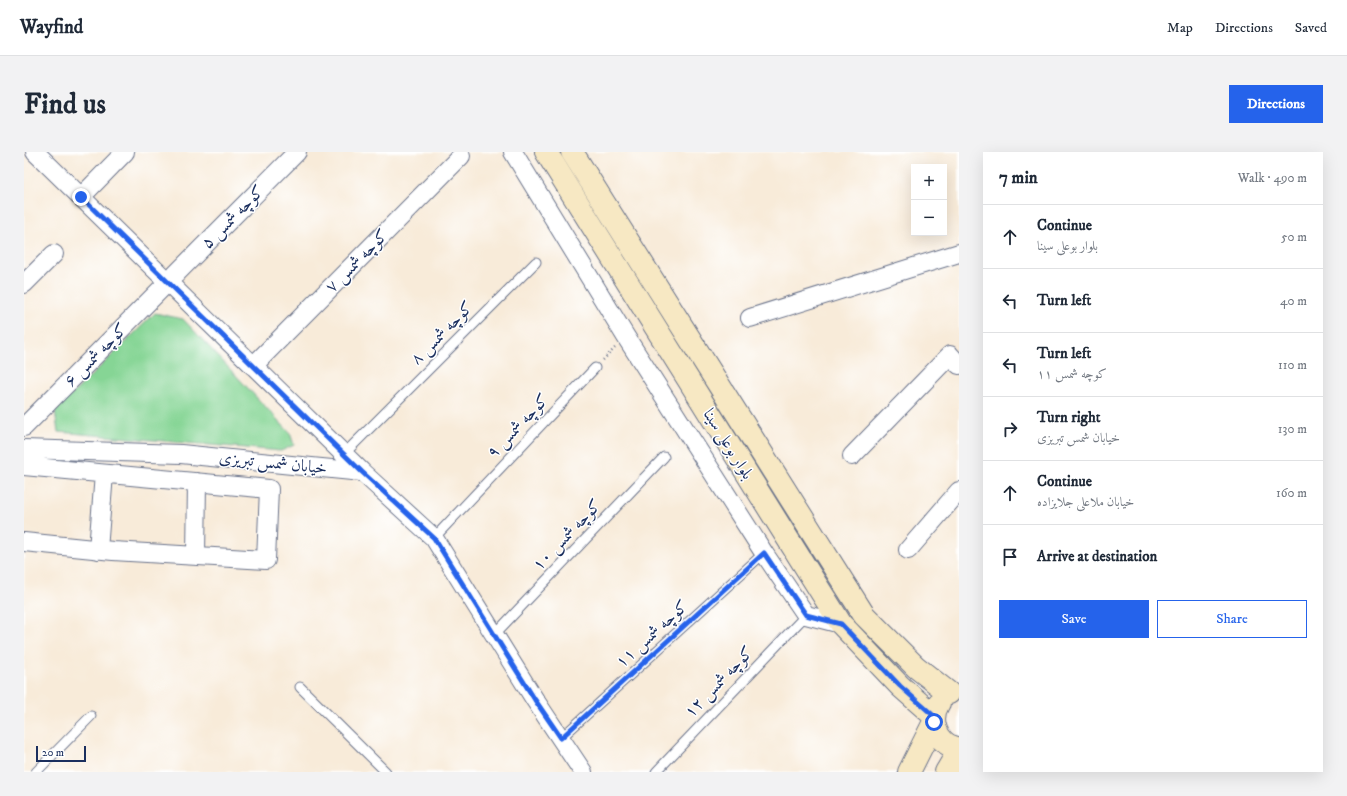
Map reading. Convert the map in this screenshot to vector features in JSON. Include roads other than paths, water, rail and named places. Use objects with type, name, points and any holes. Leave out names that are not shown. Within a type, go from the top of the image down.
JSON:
[{"type":"street","points":[[35,152],[362,472],[434,538],[494,635],[583,772]]},
{"type":"street","points":[[81,197],[125,152]]},
{"type":"street","name":"کوچه شمس ۵","points":[[168,282],[297,152]]},
{"type":"street","points":[[512,152],[626,337],[764,553],[806,615],[841,624]]},
{"type":"street","name":"بلوار بوعلی سینا","points":[[546,152],[841,624],[900,686],[934,719]]},
{"type":"street","name":"بلوار بوعلی سینا","points":[[572,152],[864,615],[916,667],[954,692]]},
{"type":"street","name":"کوچه شمس ۷","points":[[253,366],[461,156]]},
{"type":"street","points":[[750,318],[959,253]]},
{"type":"street","points":[[24,284],[54,254]]},
{"type":"street","name":"کوچه شمس ۶","points":[[24,427],[168,282]]},
{"type":"street","points":[[852,456],[950,356],[959,364]]},
{"type":"street","name":"خیابان شمس تبریزی","points":[[24,449],[181,454],[362,472]]},
{"type":"street","points":[[24,466],[269,489],[266,560],[98,550],[24,542]]},
{"type":"street","points":[[98,550],[104,474]]},
{"type":"street","points":[[196,556],[197,482]]},
{"type":"street","points":[[908,550],[959,491]]},
{"type":"street","points":[[909,772],[934,719],[936,707],[941,700],[954,692]]},
{"type":"street","points":[[934,719],[938,735],[947,744],[959,749],[946,772]]},
{"type":"lane","name":"کوچه شمس ۸","points":[[344,454],[536,262]]},
{"type":"lane","name":"کوچه شمس ۹","points":[[434,538],[596,368]]},
{"type":"lane","name":"کوچه شمس ۱۰","points":[[494,635],[664,457]]},
{"type":"lane","name":"کوچه شمس ۱۱","points":[[561,738],[764,553]]},
{"type":"lane","name":"کوچه شمس ۱۲","points":[[656,772],[806,615]]},
{"type":"lane","points":[[300,687],[386,772]]},
{"type":"lane","points":[[36,772],[91,716]]}]
